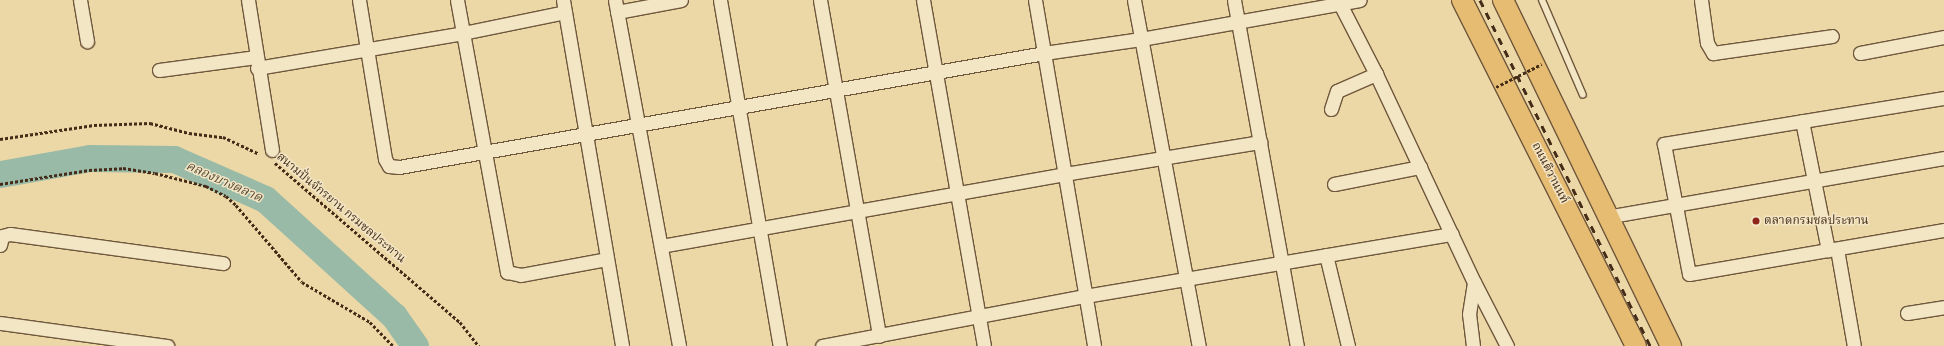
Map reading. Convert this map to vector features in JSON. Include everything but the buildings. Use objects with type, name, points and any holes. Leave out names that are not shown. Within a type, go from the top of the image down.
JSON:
[{"type":"main road","name":"ถนนติวานนท์","points":[[1462,0],[1636,346]]},
{"type":"main road","points":[[1503,0],[1606,217],[1671,346]]},
{"type":"street","points":[[80,0],[87,42]]},
{"type":"street","points":[[248,0],[270,156]]},
{"type":"street","points":[[358,0],[385,159],[389,166],[399,167],[738,106],[836,91],[1044,53],[1141,39],[1360,0]]},
{"type":"street","points":[[457,0],[483,151],[507,272],[521,275],[607,259]]},
{"type":"street","points":[[679,346],[616,6],[680,0]]},
{"type":"street","points":[[720,0],[780,346]]},
{"type":"street","points":[[820,0],[857,212],[877,340]]},
{"type":"street","points":[[923,0],[984,346]]},
{"type":"street","points":[[1034,0],[1094,346]]},
{"type":"street","points":[[1134,0],[1199,346]]},
{"type":"street","points":[[1234,0],[1297,346]]},
{"type":"street","points":[[1702,0],[1707,43],[1713,53],[1832,36]]},
{"type":"street","points":[[1339,3],[1376,74],[1474,282],[1507,346]]},
{"type":"street","points":[[159,70],[256,62],[366,50],[463,33],[564,6],[622,346]]},
{"type":"street","points":[[1860,53],[1944,38]]},
{"type":"street","points":[[1331,109],[1337,91],[1376,74]]},
{"type":"street","points":[[1944,98],[1664,144],[1677,205],[1689,274],[1944,230]]},
{"type":"street","points":[[1802,121],[1814,181],[1832,250],[1854,346]]},
{"type":"street","points":[[661,246],[1064,174],[1164,159],[1260,142]]},
{"type":"street","points":[[1606,217],[1944,158]]},
{"type":"street","points":[[1334,184],[1420,167]]},
{"type":"street","points":[[0,245],[2,236],[10,234],[223,263]]},
{"type":"street","points":[[822,346],[877,340],[979,317],[1085,296],[1187,280],[1282,262],[1452,234]]},
{"type":"street","points":[[1326,255],[1348,346]]},
{"type":"street","points":[[1473,346],[1468,314],[1474,282]]},
{"type":"street","points":[[1907,312],[1944,307]]},
{"type":"street","points":[[0,323],[168,346]]},
{"type":"lane","points":[[1542,0],[1583,95]]},
{"type":"path","points":[[1496,87],[1542,64]]},
{"type":"path","name":"สนามปั่นจักรยาน กรมชลประทาน","points":[[0,139],[94,126],[150,123],[189,134],[223,137],[270,156],[460,322],[480,346]]},
{"type":"path","points":[[0,184],[88,170],[122,168],[155,173],[206,186],[226,196],[236,205],[302,282],[370,322],[393,346]]},
{"type":"waterway","name":"คลองบางตลาด","points":[[0,174],[90,158],[174,159],[265,199],[394,316],[415,346]]},
{"type":"railway","points":[[1480,0],[1650,346]]},
{"type":"place","name":"ตลาดกรมชลประทาน","points":[[1756,221]]}]
